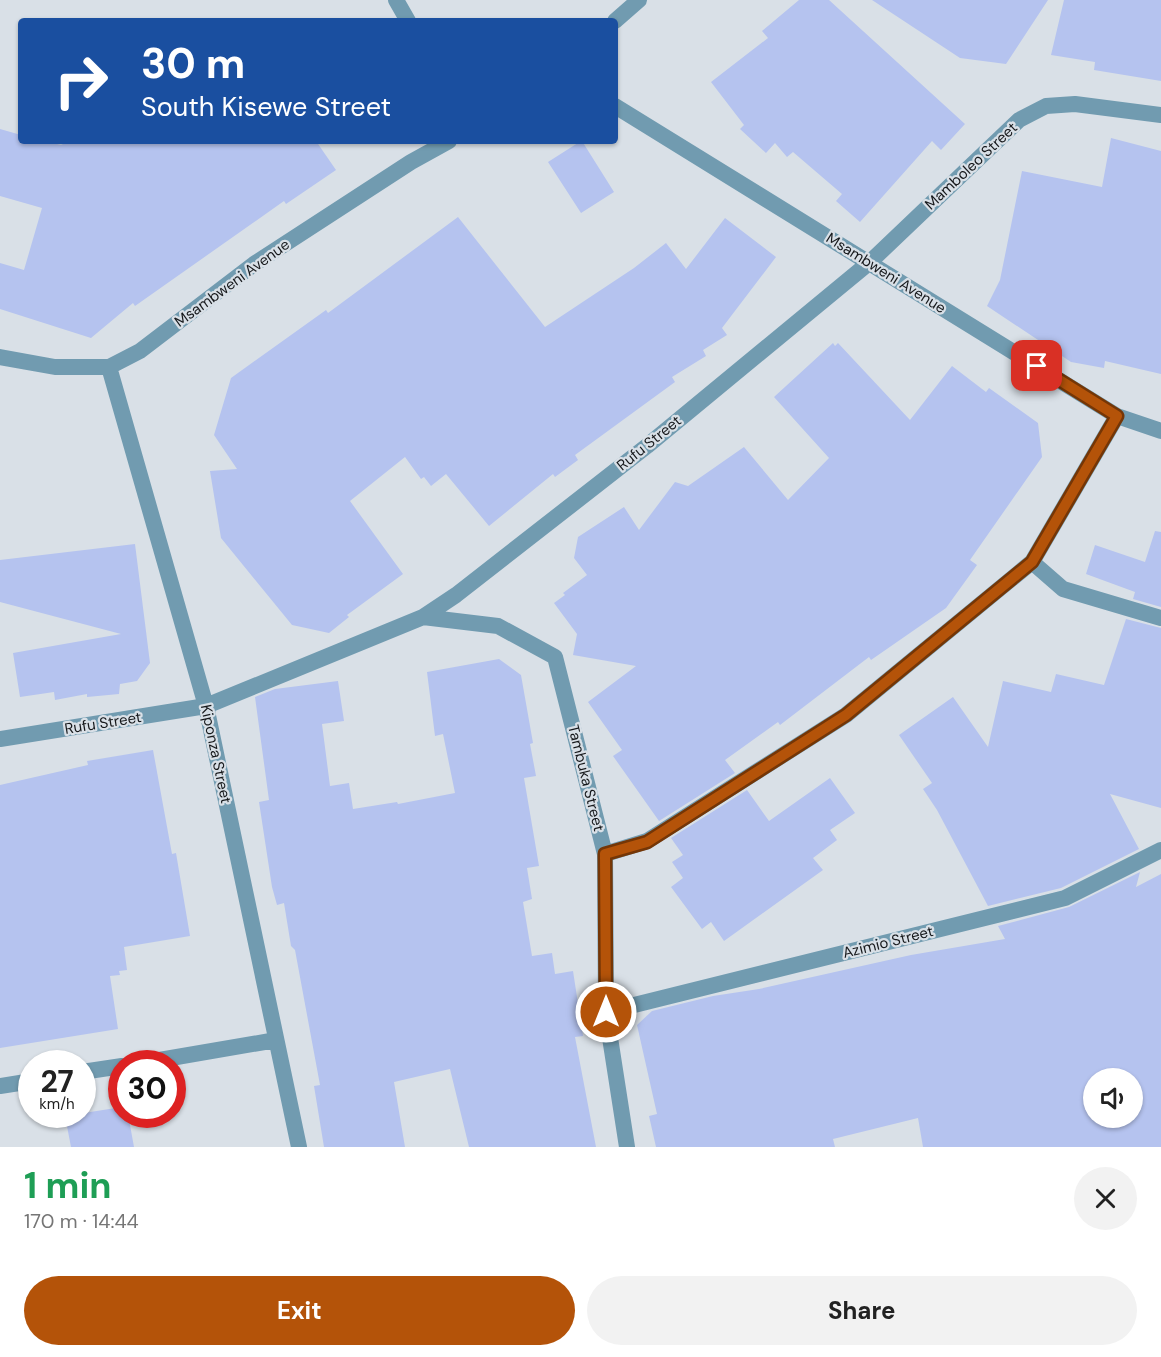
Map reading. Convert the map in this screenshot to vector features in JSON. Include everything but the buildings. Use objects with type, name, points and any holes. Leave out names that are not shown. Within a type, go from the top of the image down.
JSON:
[{"type":"street","points":[[396,0],[406,18]]},
{"type":"street","points":[[618,18],[639,0]]},
{"type":"street","name":"Mamboleo Street","points":[[870,262],[1019,120],[1046,106],[1075,104],[1161,115]]},
{"type":"street","name":"Msambweni Avenue","points":[[618,108],[1117,416],[1161,431]]},
{"type":"street","name":"Msambweni Avenue","points":[[0,357],[55,367],[109,367],[140,351],[254,264],[411,162],[444,144]]},
{"type":"street","name":"Rufu Street","points":[[0,739],[206,706],[423,616],[456,595],[647,446],[870,262]]},
{"type":"street","name":"Kiponza Street","points":[[109,367],[206,706],[299,1147]]},
{"type":"street","points":[[605,854],[647,842],[846,715],[1032,562],[1117,416]]},
{"type":"street","points":[[1032,562],[1063,589],[1161,618]]},
{"type":"street","name":"Tambuka Street","points":[[423,616],[498,626],[555,657],[605,854],[606,1012],[627,1147]]},
{"type":"street","name":"Azimio Street","points":[[606,1012],[1065,898],[1161,850]]},
{"type":"street","points":[[186,1055],[276,1040]]},
{"type":"street","points":[[0,1086],[18,1083]]},
{"type":"route","points":[[606,1012],[605,854],[647,842],[846,715],[1032,562],[1117,416],[1037,366]]}]
